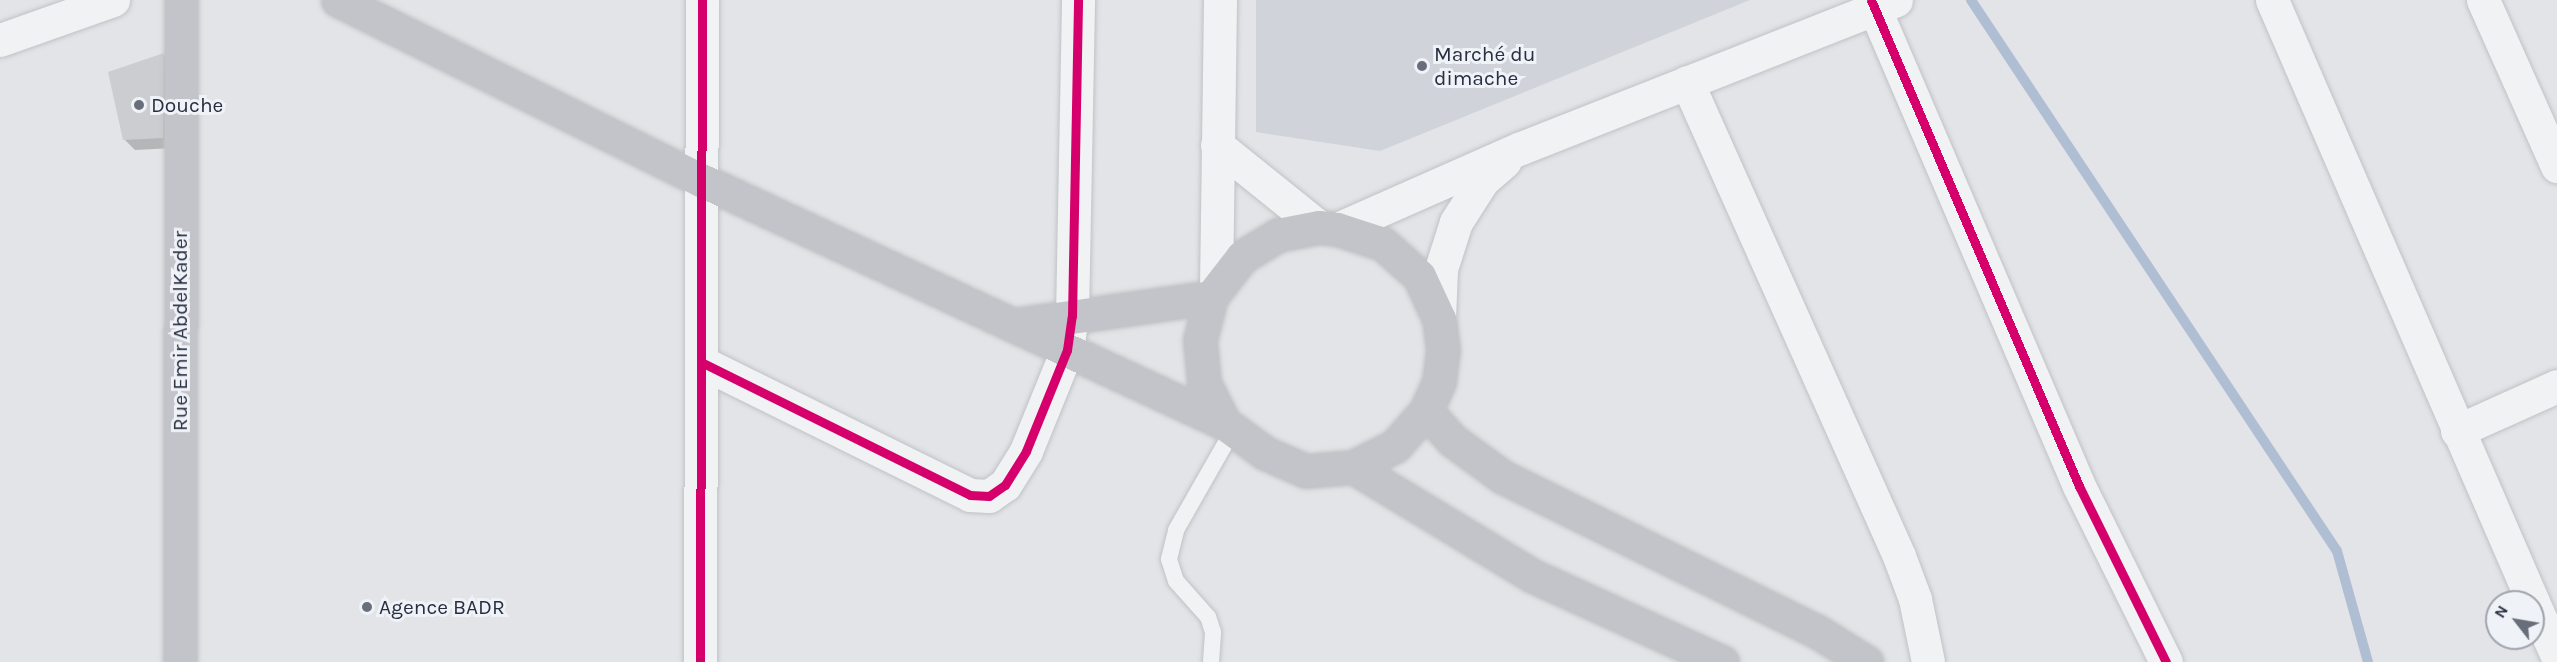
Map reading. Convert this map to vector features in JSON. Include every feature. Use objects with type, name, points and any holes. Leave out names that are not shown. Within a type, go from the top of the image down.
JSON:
[{"type":"main road","name":"Rue Emir AbdelKader","points":[[180,662],[181,0]]},
{"type":"main road","points":[[338,0],[703,181],[1228,426],[1265,453],[1306,471],[1353,467],[1395,446],[1426,411],[1439,382],[1443,350],[1439,319],[1419,276],[1383,244],[1328,228],[1278,235],[1242,257],[1213,293],[1200,340],[1204,383],[1228,426]]},
{"type":"main road","points":[[1013,325],[1213,293]]},
{"type":"main road","points":[[1426,411],[1452,440],[1503,477],[1818,632],[1866,662]]},
{"type":"main road","points":[[1353,467],[1533,576],[1722,662]]},
{"type":"street","points":[[0,40],[113,0]]},
{"type":"street","points":[[700,662],[703,363],[702,0]]},
{"type":"street","points":[[703,363],[970,495],[989,496],[1005,485],[1026,451],[1067,350],[1072,316],[1078,0]]},
{"type":"street","points":[[1213,293],[1220,0]]},
{"type":"street","points":[[2272,0],[2528,590]]},
{"type":"street","points":[[2483,0],[2553,148]]},
{"type":"street","points":[[1217,145],[1328,228],[1880,3],[2079,486],[2166,662]]},
{"type":"street","points":[[1687,82],[1899,556],[1915,599],[1928,662]]},
{"type":"street","points":[[1439,319],[1441,269],[1456,222],[1483,180],[1521,148]]},
{"type":"street","points":[[2457,431],[2557,386]]},
{"type":"street","points":[[2545,629],[2557,656]]},
{"type":"lane","points":[[1211,662],[1214,632],[1208,617],[1176,581],[1169,559],[1176,530],[1228,426]]},
{"type":"shaded area","name":"Marché du dimache","points":[[1256,0],[1750,0],[1380,151],[1256,132]]},
{"type":"building","name":"Douche","points":[[164,53],[163,138],[123,140],[108,72]]},
{"type":"waterway","points":[[1971,0],[2337,551],[2368,662]]},
{"type":"cycle path","points":[[700,662],[702,0]]},
{"type":"cycle path","points":[[703,363],[970,495],[989,496],[1005,485],[1026,451],[1067,350],[1072,316],[1078,0]]},
{"type":"cycle path","points":[[1871,0],[2079,486],[2166,662]]},
{"type":"place","name":"Marché du dimache","points":[[1422,66]]},
{"type":"place","name":"Douche","points":[[139,105]]},
{"type":"place","name":"Agence BADR","points":[[367,607]]}]
